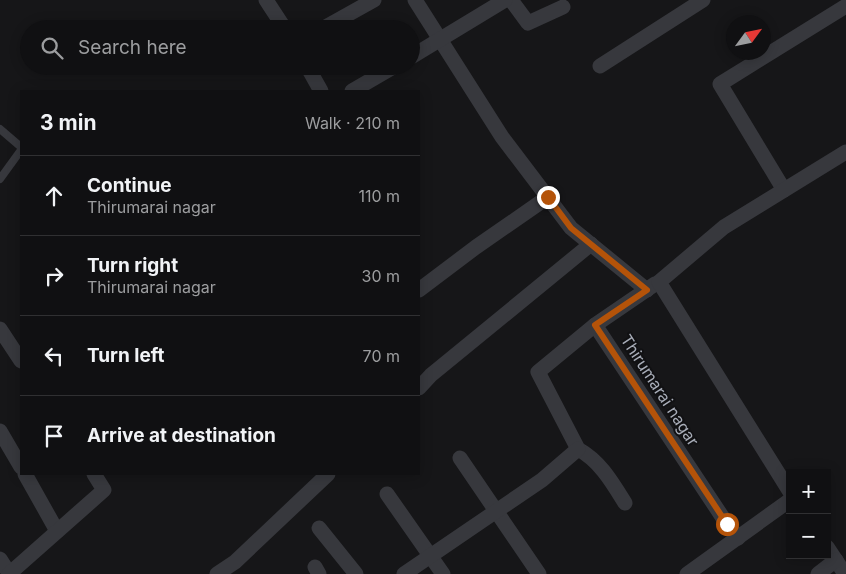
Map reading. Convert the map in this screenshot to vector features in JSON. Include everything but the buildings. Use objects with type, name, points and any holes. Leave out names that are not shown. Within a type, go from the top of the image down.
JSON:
[{"type":"street","points":[[266,0],[279,20]]},
{"type":"street","points":[[338,20],[374,0]]},
{"type":"street","points":[[414,0],[502,137],[571,228],[591,244],[653,286],[786,486]]},
{"type":"street","points":[[420,52],[505,0]]},
{"type":"street","points":[[511,0],[528,23],[566,2]]},
{"type":"street","points":[[600,66],[703,0]]},
{"type":"street","points":[[784,190],[720,84],[846,6]]},
{"type":"street","points":[[312,75],[319,90]]},
{"type":"street","points":[[354,90],[380,75]]},
{"type":"street","points":[[625,503],[608,476],[589,455],[578,449],[538,372],[595,325],[653,286],[724,227],[846,152]]},
{"type":"street","points":[[420,289],[476,247],[548,197]]},
{"type":"street","points":[[420,387],[431,375],[591,244]]},
{"type":"street","name":"Thirumarai nagar","points":[[595,325],[738,538]]},
{"type":"street","points":[[0,330],[20,360]]},
{"type":"street","points":[[0,431],[20,465]]},
{"type":"street","points":[[404,574],[542,480],[578,449]]},
{"type":"street","points":[[460,458],[539,574]]},
{"type":"street","points":[[26,475],[57,531]]},
{"type":"street","points":[[0,559],[9,574],[104,490],[95,475]]},
{"type":"street","points":[[217,574],[235,562],[327,475]]},
{"type":"street","points":[[387,494],[443,574]]},
{"type":"street","points":[[690,573],[786,503]]},
{"type":"street","points":[[320,528],[356,574]]},
{"type":"street","points":[[831,553],[845,574]]},
{"type":"street","points":[[818,574],[836,560]]},
{"type":"lane","points":[[0,130],[20,147]]},
{"type":"lane","points":[[0,179],[20,149]]},
{"type":"route","points":[[548,197],[571,228],[647,290],[595,325],[727,524]]}]
